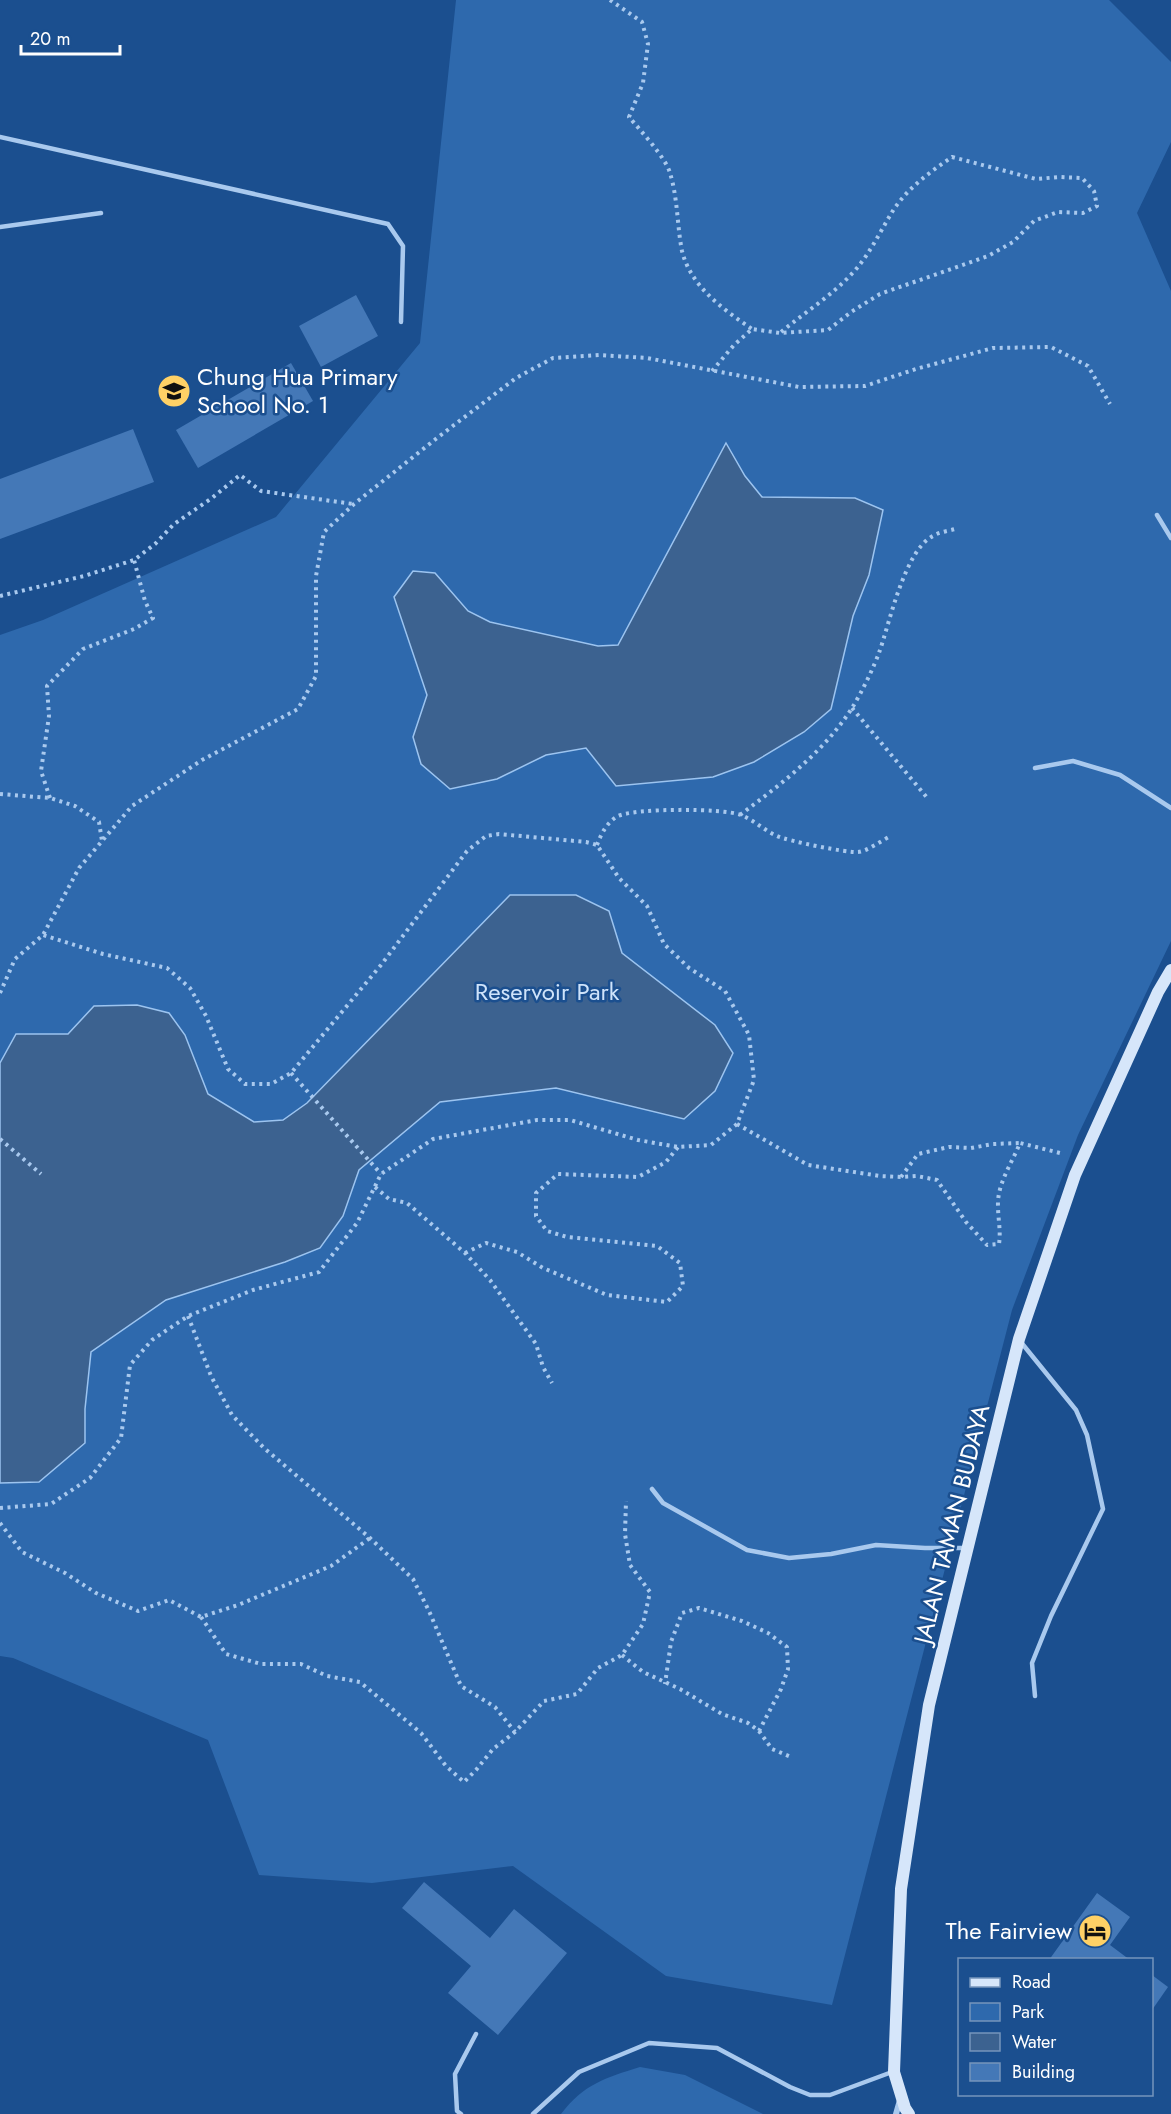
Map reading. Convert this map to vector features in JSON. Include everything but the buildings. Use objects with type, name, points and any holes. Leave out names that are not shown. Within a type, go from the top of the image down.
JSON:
[{"type":"main road","name":"JALAN TAMAN BUDAYA","points":[[909,2114],[894,2072],[901,1889],[929,1705],[1019,1339],[1081,1161],[1158,992],[1171,970]]},
{"type":"street","points":[[896,2114],[901,2096]]},
{"type":"lane","points":[[0,137],[388,224],[403,246],[401,322]]},
{"type":"lane","points":[[0,226],[101,213]]},
{"type":"lane","points":[[1157,515],[1171,538]]},
{"type":"lane","points":[[1035,768],[1073,761],[1120,775],[1171,808]]},
{"type":"lane","points":[[1019,1339],[1076,1410],[1087,1435],[1103,1509],[1032,1663],[1035,1696]]},
{"type":"lane","points":[[652,1490],[663,1503],[747,1550],[789,1558],[831,1554],[876,1545],[967,1548]]},
{"type":"lane","points":[[461,2114],[457,2111],[455,2074],[476,2034]]},
{"type":"lane","points":[[533,2114],[579,2072],[649,2043],[717,2048],[790,2087],[810,2095],[830,2095],[894,2072]]},
{"type":"path","points":[[610,0],[642,22],[648,44],[643,83],[629,117],[670,171],[682,252],[693,278],[720,307],[752,329],[780,333],[828,330],[880,294],[988,256],[1013,242],[1034,220],[1058,212],[1083,213],[1097,206],[1094,191],[1082,178],[1036,179],[952,157],[922,177],[895,207],[859,266],[838,289],[780,333]]},
{"type":"path","points":[[712,372],[734,345],[752,329]]},
{"type":"path","points":[[0,993],[15,959],[43,935],[79,868],[132,806],[202,760],[298,709],[316,676],[316,576],[324,532],[354,504],[437,438],[516,378],[553,358],[598,356],[647,358],[799,387],[865,386],[993,348],[1051,347],[1088,366],[1110,404]]},
{"type":"path","points":[[0,596],[84,576],[134,560],[155,544],[174,524],[240,475],[261,491],[354,504]]},
{"type":"path","points":[[740,815],[815,754],[852,708],[879,652],[894,602],[914,555],[932,536],[955,529]]},
{"type":"path","points":[[50,798],[41,771],[49,716],[48,686],[83,649],[134,629],[153,618],[145,601],[134,560]]},
{"type":"path","points":[[852,708],[929,800]]},
{"type":"path","points":[[0,794],[50,798],[75,806],[99,822],[102,841]]},
{"type":"path","points":[[597,845],[603,830],[618,816],[678,810],[711,810],[740,815],[778,837],[859,852],[891,836]]},
{"type":"path","points":[[0,1508],[51,1504],[90,1479],[121,1438],[130,1365],[152,1340],[188,1317],[253,1290],[319,1272],[357,1223],[381,1174],[433,1139],[537,1119],[570,1120],[638,1140],[678,1147],[711,1145],[736,1124],[754,1080],[750,1035],[725,991],[690,968],[664,944],[647,906],[619,878],[597,845],[586,842],[499,834],[486,836],[467,851],[381,965],[291,1073],[271,1084],[245,1084],[228,1069],[206,1016],[190,988],[167,968],[103,954],[43,935]]},
{"type":"path","points":[[291,1073],[381,1174]]},
{"type":"path","points":[[736,1124],[808,1165],[937,1180],[977,1235],[987,1245],[999,1245],[1001,1230],[997,1205],[1003,1181],[1020,1143]]},
{"type":"path","points":[[0,1139],[40,1174]]},
{"type":"path","points":[[901,1177],[918,1154],[949,1148],[971,1148],[993,1144],[1020,1143],[1049,1149],[1081,1161]]},
{"type":"path","points":[[465,1253],[486,1244],[518,1252],[543,1268],[607,1295],[667,1302],[683,1286],[680,1263],[657,1246],[567,1237],[547,1231],[536,1216],[536,1193],[558,1174],[638,1177],[666,1162],[678,1147]]},
{"type":"path","points":[[375,1187],[389,1199],[407,1203],[465,1253],[490,1280],[536,1344],[543,1367],[552,1383]]},
{"type":"path","points":[[188,1317],[211,1376],[232,1415],[264,1448],[370,1538],[413,1579],[461,1686],[495,1707],[515,1732]]},
{"type":"path","points":[[0,1523],[22,1552],[65,1573],[96,1593],[138,1611],[169,1600],[201,1617],[226,1654],[261,1664],[301,1664],[327,1676],[360,1682],[421,1733],[447,1766],[464,1782],[493,1749],[515,1732],[544,1701],[577,1694],[598,1668],[622,1655],[643,1624],[650,1592],[630,1565],[625,1534],[626,1501]]},
{"type":"path","points":[[201,1617],[238,1605],[331,1566],[370,1538]]},
{"type":"path","points":[[665,1684],[670,1642],[682,1613],[699,1608],[742,1621],[768,1633],[787,1647],[788,1669],[781,1689],[759,1731]]},
{"type":"path","points":[[622,1655],[643,1672],[665,1684],[680,1689],[722,1714],[748,1723],[759,1731],[772,1749],[791,1756]]},
{"type":"green space","name":"Reservoir Park","points":[[456,0],[1109,0],[1171,62],[1171,142],[1137,213],[1171,291],[1171,941],[1078,1135],[1012,1310],[832,2005],[666,1976],[513,1866],[372,1883],[259,1875],[208,1740],[13,1658],[0,1656],[0,635],[43,620],[276,517],[420,343]]},
{"type":"green space","points":[[640,2067],[685,2075],[763,2114],[561,2114],[578,2096],[596,2083]]},
{"type":"water","points":[[726,443],[745,476],[762,497],[855,498],[883,510],[869,575],[853,616],[831,709],[804,732],[754,762],[713,777],[616,786],[586,748],[546,755],[497,779],[450,789],[421,764],[413,737],[427,695],[394,597],[413,571],[435,573],[468,611],[490,622],[598,646],[618,645]]},
{"type":"water","points":[[510,895],[576,895],[609,911],[622,953],[715,1025],[733,1053],[715,1091],[684,1119],[556,1088],[440,1102],[359,1170],[343,1216],[320,1248],[285,1262],[166,1300],[91,1352],[85,1409],[85,1443],[39,1482],[0,1483],[0,1063],[16,1034],[68,1034],[94,1006],[137,1005],[169,1013],[185,1035],[208,1094],[254,1122],[283,1120],[307,1103]]},
{"type":"place","name":"Chung Hua Primary School No. 1","points":[[174,391]]},
{"type":"place","name":"The Fairview","points":[[1095,1931]]}]
